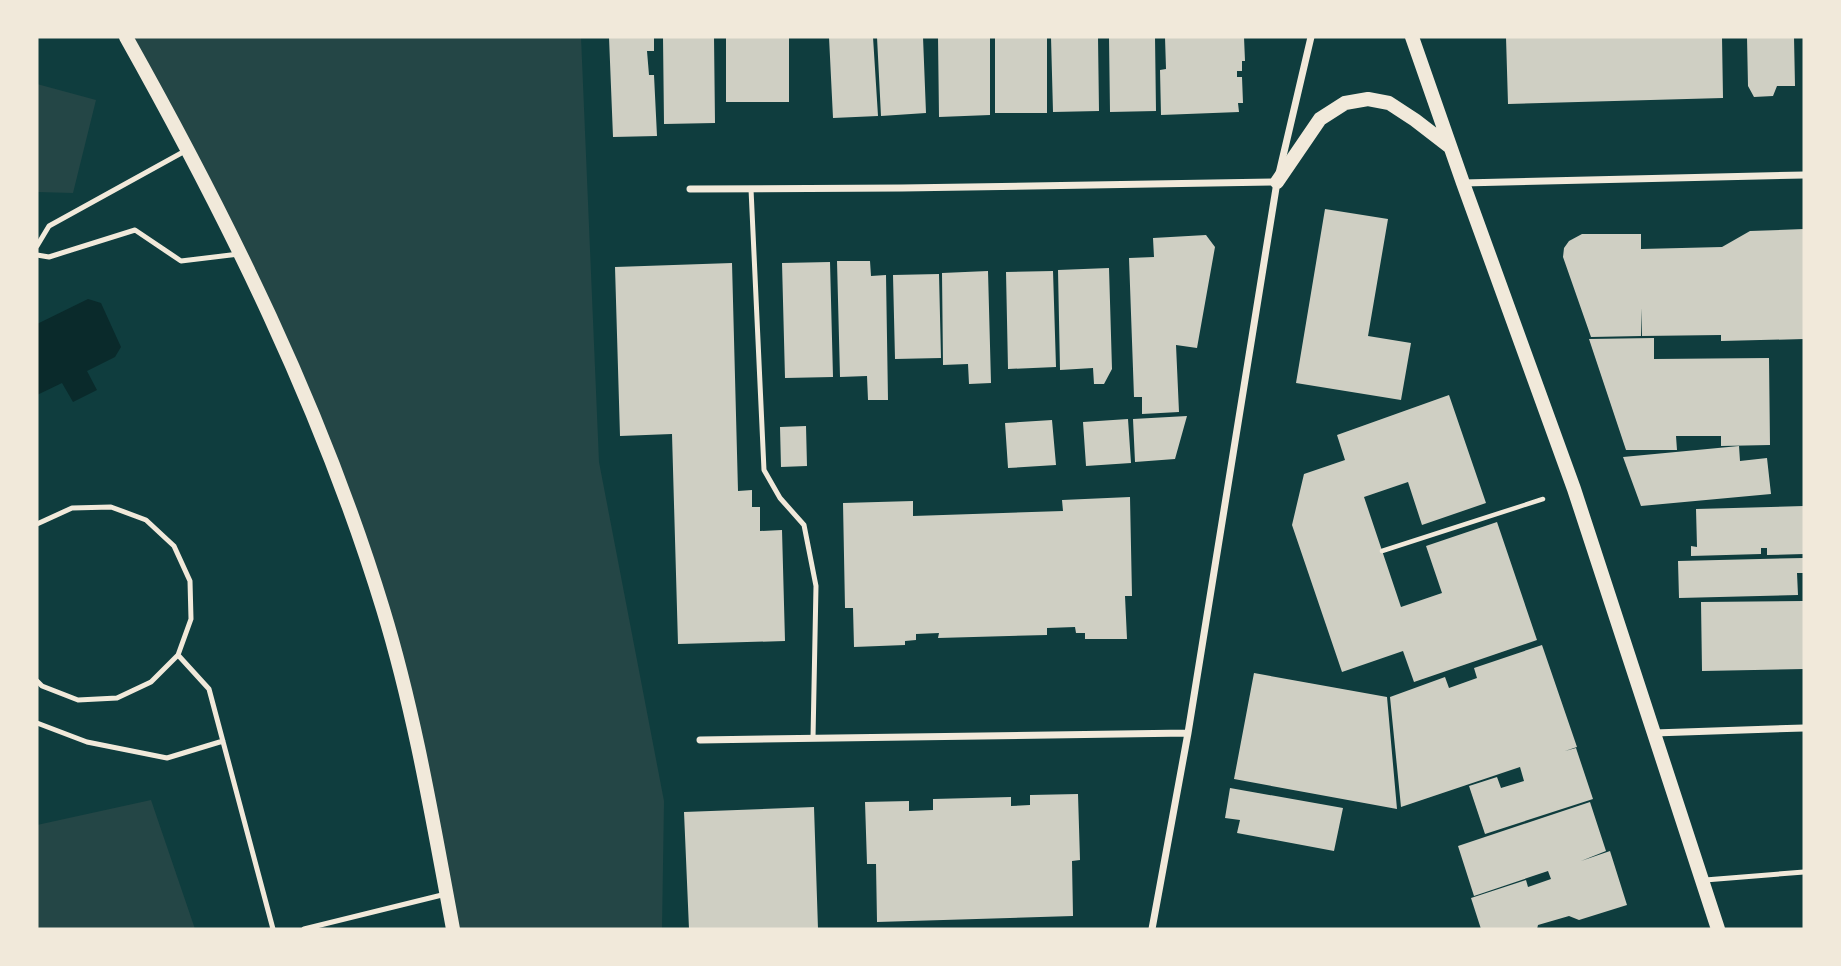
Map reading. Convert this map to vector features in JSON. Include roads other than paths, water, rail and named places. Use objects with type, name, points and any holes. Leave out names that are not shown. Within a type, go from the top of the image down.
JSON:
[{"type":"main road","points":[[126,37],[188,150],[279,334],[335,469],[383,610],[420,753],[453,929]]},
{"type":"main road","points":[[1412,37],[1574,489],[1718,929]]},
{"type":"main road","points":[[1277,182],[1320,119],[1345,103],[1368,99],[1389,103],[1451,149]]},
{"type":"street","points":[[1152,929],[1188,733],[1277,182],[1311,37]]},
{"type":"street","points":[[1463,183],[1804,175]]},
{"type":"street","points":[[690,189],[1277,182]]},
{"type":"street","points":[[1654,733],[1804,728]]},
{"type":"street","points":[[700,740],[1188,733]]},
{"type":"lane","points":[[37,246],[49,226],[188,150]]},
{"type":"lane","points":[[751,189],[764,470],[780,498],[804,525],[816,586],[813,738]]},
{"type":"lane","points":[[37,255],[49,257],[135,230],[181,261],[239,254]]},
{"type":"lane","points":[[37,524],[72,508],[111,507],[146,520],[174,546],[190,581],[191,619],[177,655],[151,682],[117,698],[78,700],[42,686],[37,681]]},
{"type":"lane","points":[[177,655],[209,689],[274,929]]},
{"type":"lane","points":[[37,723],[87,742],[167,758],[223,741]]},
{"type":"lane","points":[[1702,880],[1804,872]]},
{"type":"lane","points":[[304,929],[446,894]]}]
